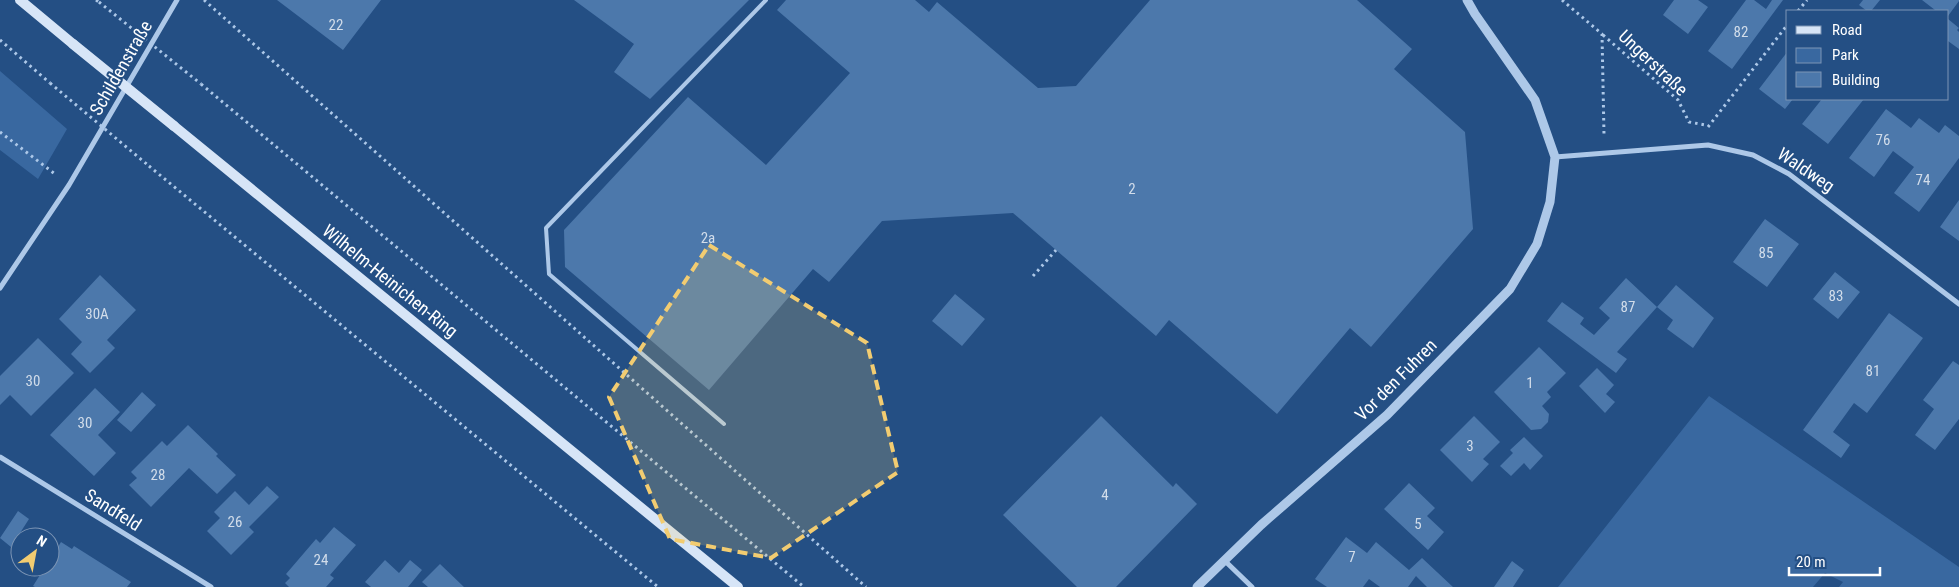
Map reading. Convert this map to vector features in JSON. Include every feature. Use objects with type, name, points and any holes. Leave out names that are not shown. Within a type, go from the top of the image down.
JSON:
[{"type":"main road","name":"Wilhelm-Heinichen-Ring","points":[[20,0],[738,587]]},
{"type":"street","name":"Schildenstraße","points":[[69,185],[177,0]]},
{"type":"street","points":[[1467,0],[1536,100],[1555,157]]},
{"type":"street","name":"Waldweg","points":[[1555,157],[1708,146],[1753,155],[1789,174],[1959,304]]},
{"type":"street","name":"Vor den Fuhren","points":[[1197,587],[1261,525],[1387,415],[1510,288],[1537,244],[1550,202],[1555,157]]},
{"type":"street","points":[[0,288],[69,185]]},
{"type":"street","name":"Sandfeld","points":[[0,457],[211,587]]},
{"type":"street","points":[[1224,559],[1252,587]]},
{"type":"lane","points":[[724,424],[549,274],[546,228],[766,0]]},
{"type":"path","points":[[204,0],[866,587]]},
{"type":"path","points":[[1562,0],[1602,34],[1605,153]]},
{"type":"path","points":[[1799,10],[1807,0]]},
{"type":"path","points":[[97,1],[201,84],[804,587]]},
{"type":"path","points":[[1708,146],[1708,126],[1786,27]]},
{"type":"path","name":"Ungerstraße","points":[[1602,34],[1678,100],[1689,122],[1708,126]]},
{"type":"path","points":[[0,40],[149,166],[658,587]]},
{"type":"path","points":[[0,132],[69,185]]},
{"type":"path","points":[[1033,276],[1056,250]]},
{"type":"highlighted area","points":[[709,245],[867,343],[898,472],[771,558],[670,539],[609,397]]},
{"type":"green space","points":[[0,71],[67,129],[38,179],[0,150]]},
{"type":"green space","points":[[1709,396],[1959,567],[1959,587],[1839,587],[1843,582],[1825,573],[1813,587],[1558,587]]},
{"type":"building","points":[[277,0],[381,0],[343,50]]},
{"type":"building","points":[[574,0],[749,0],[650,99],[614,72],[634,44]]},
{"type":"building","points":[[786,0],[915,0],[929,12],[937,2],[1038,88],[1076,86],[1150,0],[1357,0],[1412,49],[1394,69],[1465,132],[1473,229],[1371,347],[1350,328],[1277,414],[1169,320],[1156,336],[1013,213],[882,221],[829,282],[813,269],[709,390],[565,267],[564,230],[688,97],[766,165],[850,73],[777,10]]},
{"type":"building","points":[[1674,0],[1698,0],[1708,7],[1688,34],[1663,15]]},
{"type":"building","points":[[1746,0],[1754,0],[1766,9],[1772,0],[1783,0],[1732,69],[1708,51]]},
{"type":"building","points":[[1863,0],[1880,0],[1872,10],[1866,10],[1859,5]]},
{"type":"building","points":[[1922,0],[1959,0],[1949,15],[1949,10],[1935,10]]},
{"type":"building","points":[[1949,20],[1959,28],[1957,30],[1959,32],[1959,49],[1949,42]]},
{"type":"building","points":[[1786,54],[1786,100],[1792,100],[1785,109],[1759,89]]},
{"type":"building","points":[[1821,100],[1863,100],[1828,144],[1802,124]]},
{"type":"building","points":[[1886,109],[1911,128],[1919,118],[1939,133],[1945,125],[1959,136],[1959,158],[1919,212],[1894,193],[1914,167],[1893,151],[1874,177],[1849,158]]},
{"type":"building","points":[[1959,200],[1959,241],[1940,227]]},
{"type":"building","points":[[1765,219],[1799,244],[1767,287],[1733,262]]},
{"type":"building","points":[[1835,272],[1860,292],[1838,319],[1813,299]]},
{"type":"building","points":[[100,275],[136,310],[107,340],[115,348],[90,373],[71,354],[82,342],[59,319]]},
{"type":"building","points":[[1626,278],[1657,307],[1617,352],[1627,359],[1616,373],[1547,321],[1562,302],[1584,318],[1580,324],[1594,335],[1610,318],[1599,308]]},
{"type":"building","points":[[1676,285],[1714,318],[1693,348],[1667,329],[1673,320],[1657,307]]},
{"type":"building","points":[[955,294],[985,319],[962,346],[932,321]]},
{"type":"building","points":[[1889,313],[1923,338],[1867,413],[1854,403],[1833,432],[1850,445],[1841,458],[1803,430]]},
{"type":"building","points":[[38,338],[74,373],[31,416],[10,395],[0,405],[0,376]]},
{"type":"building","points":[[1539,347],[1566,373],[1547,392],[1551,397],[1542,406],[1549,414],[1548,422],[1541,429],[1531,430],[1494,392]]},
{"type":"building","points":[[1953,361],[1959,365],[1959,419],[1935,450],[1915,435],[1934,409],[1923,400]]},
{"type":"building","points":[[1597,368],[1614,385],[1606,394],[1615,402],[1605,413],[1579,386]]},
{"type":"building","points":[[95,388],[120,412],[98,435],[116,453],[94,476],[50,435]]},
{"type":"building","points":[[142,392],[156,405],[131,432],[117,420]]},
{"type":"building","points":[[1101,416],[1173,487],[1176,483],[1197,504],[1116,587],[1077,587],[1003,515]]},
{"type":"building","points":[[1474,416],[1500,442],[1483,459],[1489,464],[1472,482],[1440,450]]},
{"type":"building","points":[[188,425],[218,454],[216,456],[236,475],[217,494],[189,468],[151,507],[129,485],[137,478],[131,472],[162,441],[167,446]]},
{"type":"building","points":[[1524,437],[1543,456],[1530,470],[1524,463],[1511,476],[1500,466],[1513,453],[1510,450]]},
{"type":"building","points":[[1409,483],[1435,508],[1427,516],[1444,532],[1428,550],[1384,509]]},
{"type":"building","points":[[267,486],[279,497],[249,527],[254,532],[231,555],[207,531],[220,518],[214,512],[235,491],[249,505]]},
{"type":"building","points":[[18,511],[29,519],[24,527],[10,527],[10,546],[0,538]]},
{"type":"building","points":[[334,527],[356,545],[330,575],[334,578],[326,587],[289,587],[285,583],[290,578],[286,574],[316,539],[320,543]]},
{"type":"building","points":[[1346,537],[1367,553],[1376,542],[1409,570],[1422,558],[1453,587],[1427,587],[1416,576],[1408,587],[1380,587],[1369,579],[1363,587],[1327,587],[1315,579]]},
{"type":"building","points":[[61,542],[72,549],[74,546],[131,582],[127,587],[33,586],[39,577],[60,577]]},
{"type":"building","points":[[385,560],[399,573],[410,560],[422,570],[408,587],[371,587],[365,582]]},
{"type":"building","points":[[1512,561],[1524,570],[1513,587],[1494,587]]},
{"type":"building","points":[[440,564],[464,587],[428,587],[422,582]]}]
